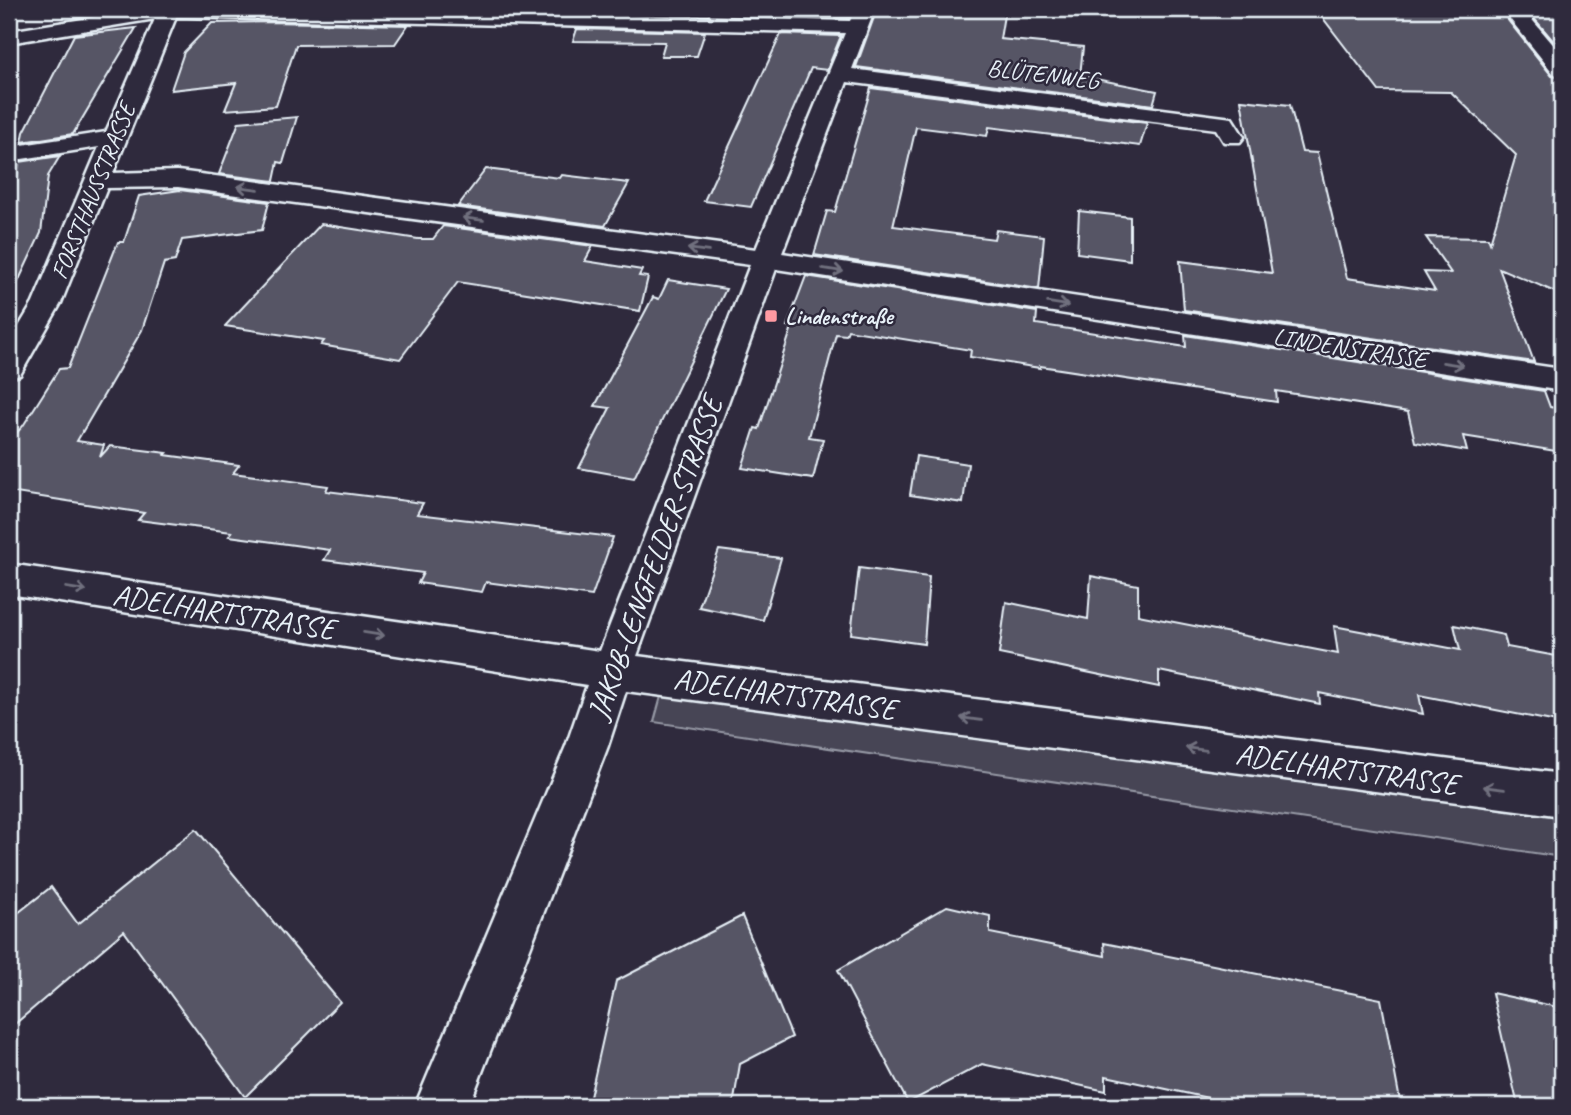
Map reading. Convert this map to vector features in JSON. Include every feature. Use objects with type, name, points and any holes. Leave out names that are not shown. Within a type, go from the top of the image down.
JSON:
[{"type":"street","points":[[1513,9],[1562,69]]},
{"type":"street","points":[[9,37],[168,10],[861,18]]},
{"type":"street","name":"FORSTHAUSSTRASSE","points":[[9,368],[47,303],[168,10]]},
{"type":"street","name":"JAKOB-LENGFELDER-STRASSE","points":[[442,1106],[587,746],[612,671],[766,259],[861,18]]},
{"type":"street","name":"BLÜTENWEG","points":[[839,74],[1224,123],[1231,137]]},
{"type":"street","points":[[9,154],[114,138]]},
{"type":"street","name":"LINDENSTRASSE","points":[[97,181],[178,179],[766,259],[1562,380]]},
{"type":"street","points":[[9,312],[47,303]]},
{"type":"street","name":"ADELHARTSTRASSE","points":[[9,579],[612,671],[1550,796],[1562,795]]},
{"type":"shaded area","points":[[663,689],[1502,803],[1562,805],[1562,857],[654,722]]},
{"type":"building","points":[[586,9],[710,9],[709,15],[584,12]]},
{"type":"building","points":[[805,9],[852,9],[848,18],[804,17]]},
{"type":"building","points":[[877,9],[1005,9],[1000,39],[1083,47],[1080,76],[1157,91],[1153,105],[856,67]]},
{"type":"building","points":[[1316,9],[1499,9],[1552,76],[1562,78],[1562,295],[1499,268],[1534,362],[1184,310],[1180,261],[1272,273],[1241,100],[1290,105],[1302,152],[1317,153],[1347,278],[1435,291],[1424,272],[1451,273],[1426,237],[1488,238],[1490,243],[1516,155],[1451,92],[1379,91]]},
{"type":"building","points":[[1526,9],[1562,9],[1562,51]]},
{"type":"building","points":[[212,23],[408,25],[395,44],[296,45],[276,106],[225,110],[236,83],[171,90],[184,52]]},
{"type":"building","points":[[136,28],[73,134],[22,142],[24,132],[74,35]]},
{"type":"building","points":[[577,29],[705,32],[697,56],[661,56],[665,42],[573,41]]},
{"type":"building","points":[[781,34],[841,36],[827,70],[811,68],[751,207],[704,201]]},
{"type":"building","points":[[871,88],[1147,123],[1140,146],[989,127],[987,136],[916,127],[893,226],[994,239],[996,230],[1044,236],[1039,289],[814,255],[827,211],[835,212]]},
{"type":"building","points":[[297,117],[283,163],[278,162],[274,181],[219,174],[239,122]]},
{"type":"building","points":[[60,156],[48,176],[41,233],[9,301],[9,238],[19,162]]},
{"type":"building","points":[[486,169],[629,183],[605,226],[458,206]]},
{"type":"building","points":[[180,190],[269,202],[262,230],[182,240],[175,261],[164,263],[142,330],[77,441],[104,445],[100,457],[110,446],[167,453],[165,455],[239,465],[233,473],[328,486],[326,491],[423,503],[417,514],[613,537],[592,596],[486,582],[482,592],[418,583],[423,573],[324,560],[330,550],[229,536],[232,532],[138,520],[144,513],[9,492],[9,441],[23,426],[59,369],[68,368],[118,242],[124,242],[139,196]]},
{"type":"building","points":[[1079,211],[1130,217],[1130,260],[1077,253]]},
{"type":"building","points":[[321,224],[418,239],[433,239],[443,226],[593,246],[585,261],[642,270],[639,276],[648,277],[640,311],[458,282],[400,359],[321,345],[324,341],[225,326]]},
{"type":"building","points":[[806,276],[1037,312],[1036,324],[1186,347],[1185,335],[1544,391],[1550,407],[1562,409],[1562,452],[1463,436],[1467,451],[1415,442],[1408,412],[1276,391],[1277,402],[1040,368],[970,357],[971,350],[848,330],[846,335],[836,334],[809,437],[823,439],[813,479],[742,468],[755,428],[759,429],[792,327],[787,326]]},
{"type":"building","points":[[668,280],[726,289],[634,478],[579,468],[610,408],[595,406],[653,297],[659,299]]},
{"type":"building","points":[[916,456],[968,464],[963,503],[910,495]]},
{"type":"building","points":[[719,550],[781,558],[763,620],[699,607]]},
{"type":"building","points":[[859,568],[929,577],[924,644],[851,634]]},
{"type":"building","points":[[1091,576],[1138,585],[1138,615],[1338,654],[1334,626],[1460,650],[1454,625],[1504,635],[1507,647],[1562,657],[1562,723],[1419,695],[1423,714],[1319,693],[1320,704],[1159,671],[1159,687],[999,654],[1006,602],[1088,619]]},
{"type":"building","points":[[196,829],[340,1002],[245,1097],[124,931],[9,1029],[9,920],[51,887],[78,924]]},
{"type":"building","points":[[947,906],[990,916],[990,933],[1105,956],[1104,943],[1381,999],[1401,1106],[1245,1106],[1106,1076],[1106,1091],[982,1064],[908,1103],[838,970]]},
{"type":"building","points":[[742,916],[792,1037],[740,1064],[733,1106],[588,1106],[616,981]]},
{"type":"building","points":[[1492,993],[1562,1008],[1562,1106],[1518,1106]]},
{"type":"place","name":"Lindenstraße","points":[[771,316]]}]
